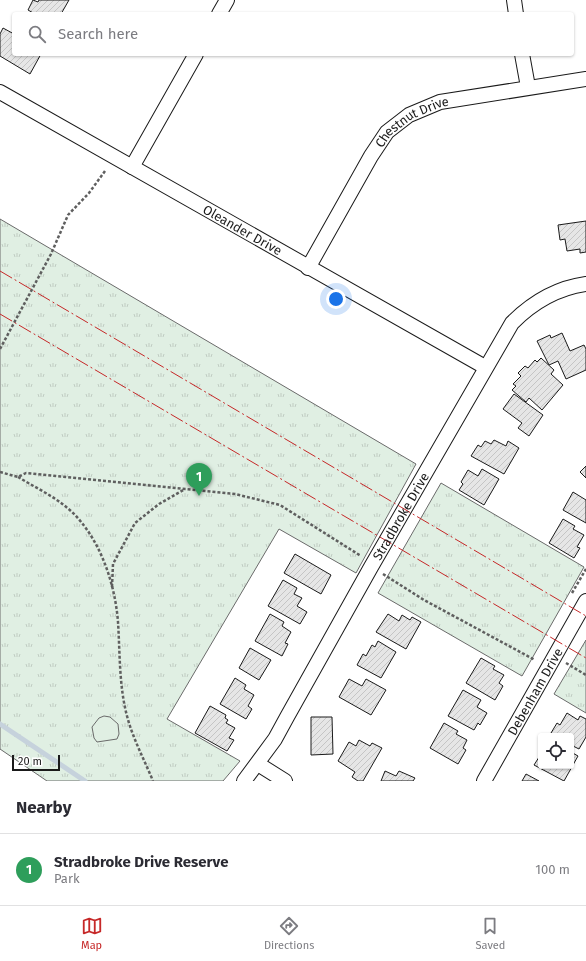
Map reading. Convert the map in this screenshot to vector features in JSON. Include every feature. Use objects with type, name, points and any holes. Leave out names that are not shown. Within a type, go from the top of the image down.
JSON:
[{"type":"street","points":[[220,12],[227,0]]},
{"type":"street","points":[[514,0],[516,12]]},
{"type":"street","points":[[132,167],[195,56]]},
{"type":"street","points":[[522,56],[528,87]]},
{"type":"street","name":"Chestnut Drive","points":[[308,268],[371,156],[388,132],[409,115],[440,102],[586,78]]},
{"type":"street","name":"Oleander Drive","points":[[0,92],[485,367]]},
{"type":"street","name":"Stradbroke Drive","points":[[244,781],[258,764],[287,717],[485,367],[512,323],[534,303],[556,292],[586,284]]},
{"type":"street","name":"Debenham Drive","points":[[484,781],[586,601]]},
{"type":"street","points":[[258,764],[285,781]]},
{"type":"path","points":[[0,349],[51,254],[68,215],[89,192],[105,171]]},
{"type":"path","points":[[0,472],[18,477],[47,494],[71,512],[92,536],[104,562],[118,620],[127,716],[153,781]]},
{"type":"path","points":[[18,477],[26,473],[235,494],[280,505],[360,555],[371,567],[424,600],[534,660],[555,656],[586,674]]},
{"type":"path","points":[[112,592],[112,564],[135,523],[159,504],[185,489]]},
{"type":"green space","points":[[0,219],[416,464],[356,573],[279,529],[167,719],[240,761],[223,781],[47,781],[0,749]]},
{"type":"green space","points":[[441,483],[584,567],[522,676],[378,593]]},
{"type":"green space","points":[[586,640],[586,713],[554,694]]},
{"type":"green space","points":[[104,716],[110,717],[118,724],[119,734],[117,739],[97,742],[94,738],[92,727],[99,718]]},
{"type":"building","points":[[33,0],[38,2],[39,0],[69,0],[62,12],[32,12],[28,10]]},
{"type":"building","points":[[3,28],[12,33],[12,56],[40,56],[30,74],[0,56],[0,34]]},
{"type":"building","points":[[586,221],[586,252],[580,253],[580,249],[567,251],[565,239],[560,240],[558,225]]},
{"type":"building","points":[[562,333],[570,351],[584,345],[586,349],[586,370],[566,379],[558,361],[549,365],[537,341],[550,335],[551,338]]},
{"type":"building","points":[[541,358],[554,370],[551,374],[563,385],[542,410],[529,398],[526,402],[512,390],[516,386],[513,384],[521,376],[518,373],[525,366],[528,368],[535,360],[537,362]]},
{"type":"building","points":[[514,394],[543,415],[529,436],[518,428],[522,423],[503,409]]},
{"type":"building","points":[[494,440],[506,446],[508,441],[519,448],[504,474],[471,456],[478,445],[481,447],[485,441],[491,444]]},
{"type":"building","points":[[586,466],[586,478],[580,472]]},
{"type":"building","points":[[482,469],[499,479],[484,505],[459,490],[463,484],[461,482],[468,470],[478,476]]},
{"type":"building","points":[[573,492],[586,500],[586,523],[563,510]]},
{"type":"building","points":[[563,519],[575,526],[573,529],[584,535],[577,547],[580,548],[574,558],[549,543]]},
{"type":"building","points":[[295,554],[331,575],[321,594],[284,573]]},
{"type":"building","points":[[283,580],[297,588],[294,594],[302,598],[297,606],[307,612],[300,624],[268,606]]},
{"type":"building","points":[[270,614],[284,622],[282,626],[291,632],[285,643],[288,644],[282,656],[255,641]]},
{"type":"building","points":[[388,614],[399,621],[402,615],[410,620],[412,617],[421,622],[406,649],[376,632]]},
{"type":"building","points":[[378,641],[396,652],[381,678],[357,665],[363,654],[366,656],[372,645],[375,647]]},
{"type":"building","points":[[250,648],[271,660],[259,680],[239,668]]},
{"type":"building","points":[[481,658],[495,666],[493,669],[504,675],[499,683],[503,686],[495,700],[466,683]]},
{"type":"building","points":[[235,678],[246,685],[244,689],[254,695],[248,706],[252,709],[246,719],[220,704]]},
{"type":"building","points":[[349,679],[362,686],[366,679],[386,690],[371,715],[339,697]]},
{"type":"building","points":[[463,690],[481,700],[477,707],[487,713],[480,725],[478,723],[474,730],[448,716]]},
{"type":"building","points":[[210,706],[226,715],[225,718],[228,720],[226,723],[235,728],[229,738],[234,740],[227,751],[195,733]]},
{"type":"building","points":[[567,713],[578,720],[580,716],[586,719],[586,737],[579,749],[574,746],[574,733],[551,733],[557,723],[560,725]]},
{"type":"building","points":[[311,717],[332,717],[333,754],[311,755]]},
{"type":"building","points":[[444,723],[458,731],[456,734],[467,740],[463,748],[466,750],[458,764],[430,748]]},
{"type":"building","points":[[359,740],[370,746],[372,743],[382,748],[363,781],[358,781],[352,777],[355,772],[338,761],[349,742],[356,746]]},
{"type":"building","points":[[574,754],[578,756],[574,763]]},
{"type":"building","points":[[538,759],[538,767],[534,765]]},
{"type":"building","points":[[542,769],[571,769],[564,781]]},
{"type":"building","points":[[385,771],[396,776],[399,771],[415,778],[413,781],[381,781]]},
{"type":"building","points":[[526,774],[539,781],[522,781]]},
{"type":"waterway","points":[[0,724],[85,781]]},
{"type":"power","points":[[0,271],[586,616]]},
{"type":"power","points":[[0,314],[586,658]]},
{"type":"place","name":"Stradbroke Drive Reserve","points":[[199,496]]}]
